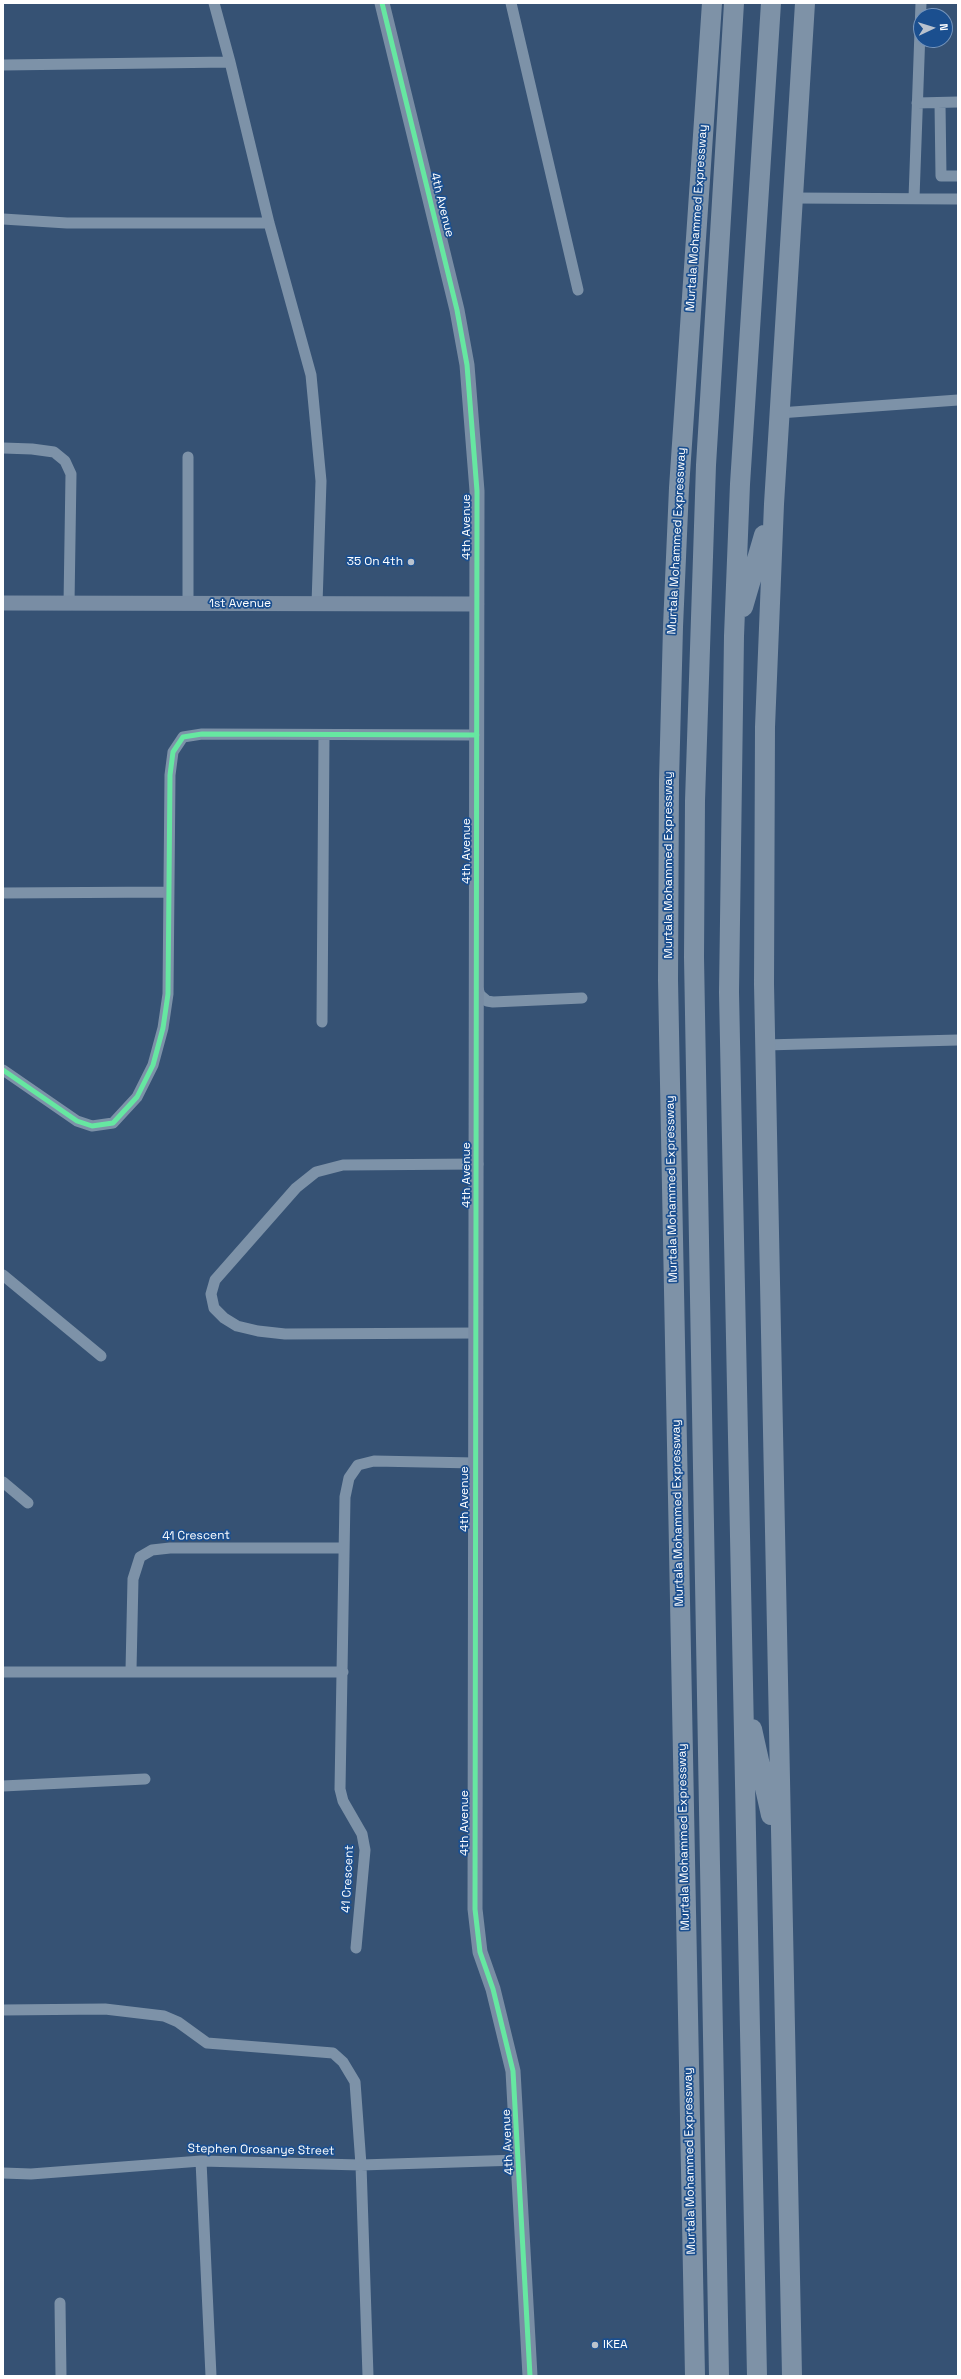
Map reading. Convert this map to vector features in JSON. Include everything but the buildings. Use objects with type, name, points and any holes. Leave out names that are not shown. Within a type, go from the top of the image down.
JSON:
[{"type":"highway","name":"Murtala Mohammed Expressway","points":[[695,2376],[668,980],[669,781],[673,627],[679,488],[702,130],[712,3]]},
{"type":"highway","name":"Murtala Mohammed Expressway","points":[[719,2376],[694,957],[694,808],[699,628],[716,276],[734,3]]},
{"type":"highway","points":[[757,2376],[729,992],[734,636],[740,484],[771,3]]},
{"type":"highway","points":[[792,2376],[765,1046],[765,727],[779,412],[805,3]]},
{"type":"highway","points":[[702,130],[716,276]]},
{"type":"highway","points":[[734,636],[774,504]]},
{"type":"highway","points":[[742,1686],[781,1858]]},
{"type":"highway","points":[[684,1851],[706,1692]]},
{"type":"street","points":[[214,3],[230,62],[269,223],[311,375],[321,481],[317,604]]},
{"type":"street","name":"4th Avenue","points":[[382,3],[458,310],[468,365],[478,491],[478,1164],[475,1463],[474,1909],[480,1952],[493,1989],[513,2071],[530,2376]]},
{"type":"street","points":[[510,3],[578,290]]},
{"type":"street","points":[[914,198],[921,3]]},
{"type":"street","points":[[3,65],[230,62]]},
{"type":"street","points":[[918,103],[958,102]]},
{"type":"street","points":[[940,103],[941,176],[958,176]]},
{"type":"street","points":[[793,198],[958,199]]},
{"type":"street","points":[[3,219],[67,223],[269,223]]},
{"type":"street","points":[[779,412],[958,400]]},
{"type":"street","points":[[3,448],[32,449],[54,452],[65,461],[71,474],[69,604]]},
{"type":"street","points":[[188,458],[188,604]]},
{"type":"street","name":"1st Avenue","points":[[3,603],[478,604]]},
{"type":"street","points":[[3,1070],[77,1120],[92,1126],[109,1125],[120,1118],[137,1097],[153,1065],[163,1028],[168,994],[170,775],[173,752],[184,737],[202,734],[477,735]]},
{"type":"street","points":[[322,1022],[324,735]]},
{"type":"street","points":[[3,893],[169,892]]},
{"type":"street","points":[[478,989],[480,995],[487,1001],[493,1002],[582,998]]},
{"type":"street","points":[[765,1046],[958,1040]]},
{"type":"street","points":[[476,1334],[285,1334],[258,1331],[237,1326],[224,1318],[214,1308],[211,1294],[215,1280],[296,1188],[316,1172],[343,1165],[478,1164]]},
{"type":"street","points":[[3,1275],[101,1356]]},
{"type":"street","name":"41 Crescent","points":[[356,1948],[365,1850],[362,1834],[343,1801],[340,1789],[346,1490],[349,1478],[358,1465],[374,1461],[475,1463]]},
{"type":"street","points":[[3,1482],[28,1503]]},
{"type":"street","name":"41 Crescent","points":[[131,1670],[133,1579],[140,1556],[152,1550],[170,1548],[344,1548]]},
{"type":"street","points":[[3,1672],[131,1670],[343,1672]]},
{"type":"street","points":[[3,1786],[145,1779]]},
{"type":"street","points":[[3,2010],[105,2009],[164,2016],[178,2022],[207,2043],[333,2053],[343,2062],[355,2082],[361,2165],[368,2376]]},
{"type":"street","name":"Stephen Orosanye Street","points":[[3,2173],[38,2174],[201,2161],[361,2165],[519,2160]]},
{"type":"street","points":[[201,2161],[211,2376]]},
{"type":"street","points":[[60,2303],[61,2376]]},
{"type":"cycle path","points":[[382,3],[457,310],[467,365],[477,491],[475,1909],[480,1952],[493,1989],[513,2071],[530,2376]]},
{"type":"cycle path","points":[[3,1070],[77,1121],[92,1126],[113,1123],[137,1097],[153,1065],[163,1028],[168,994],[170,775],[173,752],[183,737],[202,734],[477,735]]},
{"type":"place","name":"35 On 4th","points":[[411,562]]},
{"type":"place","name":"IKEA","points":[[595,2345]]}]
